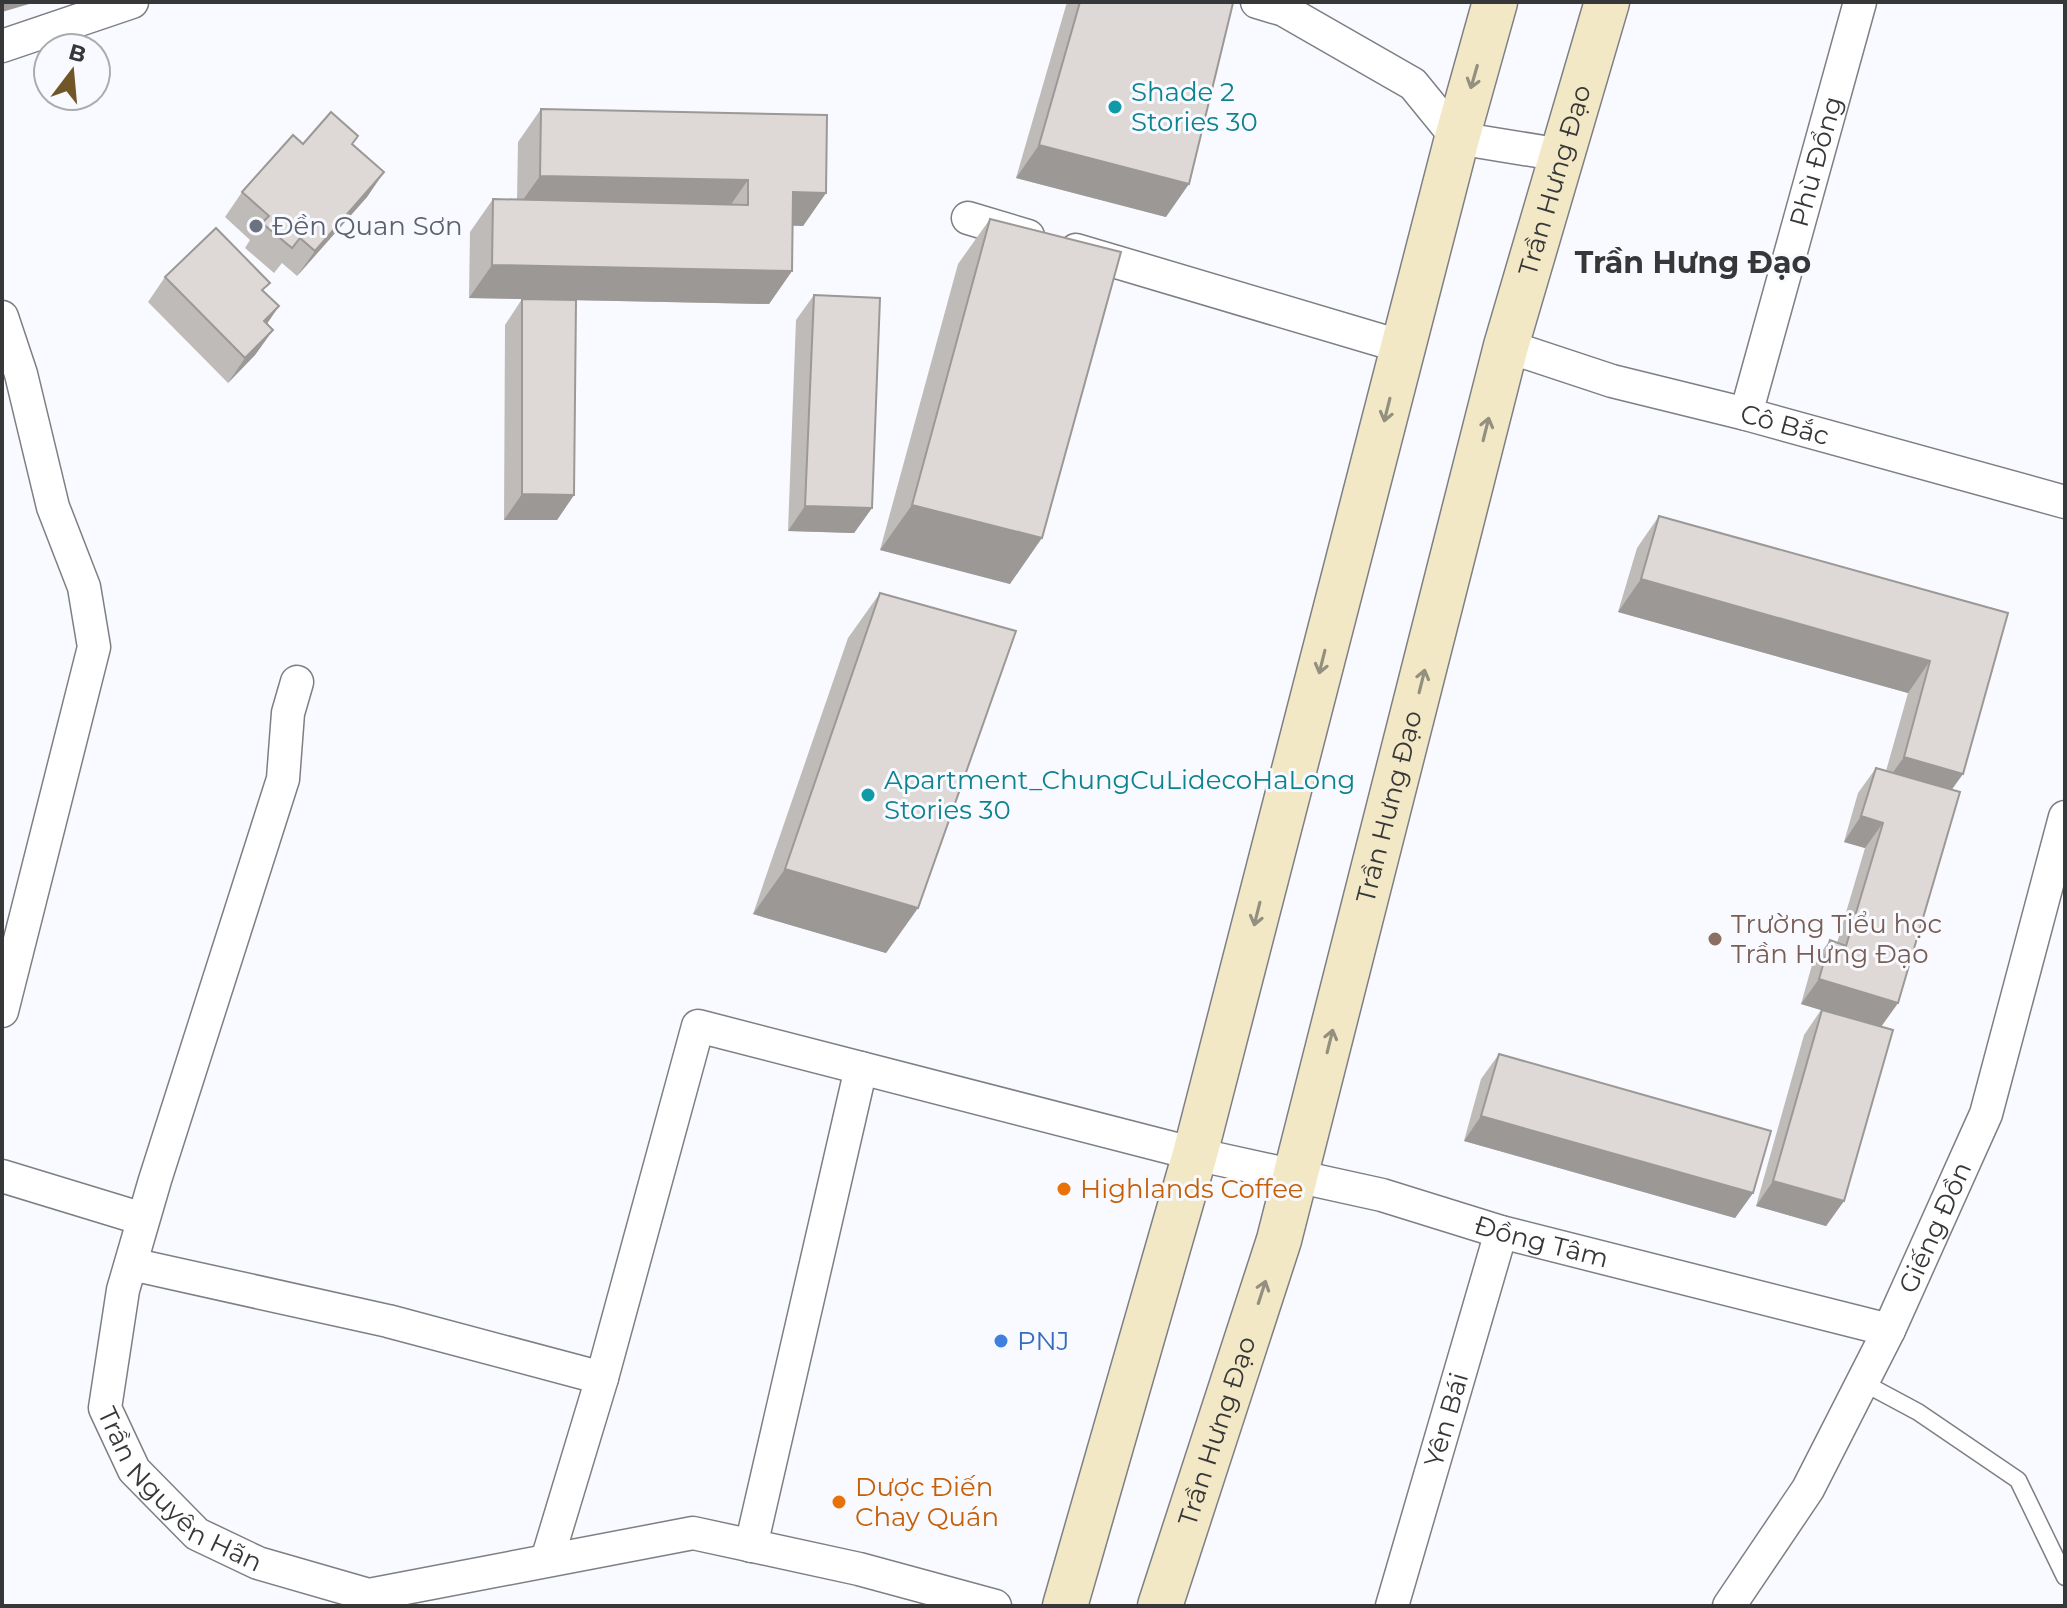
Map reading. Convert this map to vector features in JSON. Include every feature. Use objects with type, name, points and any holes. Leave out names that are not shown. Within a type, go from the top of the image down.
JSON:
[{"type":"main road","points":[[1065,1606],[1195,1154],[1457,138],[1495,2]]},
{"type":"main road","name":"Trần Hưng Đạo","points":[[1160,1606],[1279,1240],[1506,346],[1607,2]]},
{"type":"street","points":[[2,46],[132,2]]},
{"type":"street","points":[[1257,2],[1284,10],[1413,84],[1457,138],[1562,155]]},
{"type":"street","name":"Phù Đổng","points":[[1746,414],[1860,2]]},
{"type":"street","points":[[968,218],[1403,347]]},
{"type":"street","points":[[2,317],[21,374],[53,507],[84,587],[94,647],[2,1011]]},
{"type":"street","name":"Cô Bắc","points":[[1506,346],[1612,381],[1746,414],[2065,502]]},
{"type":"street","name":"Trần Nguyên Hãn","points":[[297,682],[288,713],[283,779],[236,918],[123,1290],[105,1408],[134,1470],[197,1534],[258,1563],[369,1595],[693,1533],[859,1569],[995,1606]]},
{"type":"street","name":"Giếng Đồn","points":[[1729,1606],[1808,1489],[1889,1330],[1986,1114],[2065,817]]},
{"type":"street","name":"Đồng Tâm","points":[[602,1378],[698,1026],[1195,1154],[1382,1195],[1501,1232],[1889,1330]]},
{"type":"street","points":[[751,1546],[861,1068]]},
{"type":"street","points":[[2,1176],[143,1219]]},
{"type":"street","name":"Yên Bái","points":[[1392,1606],[1501,1232]]},
{"type":"street","points":[[131,1264],[388,1321],[602,1378],[547,1560]]},
{"type":"lane","points":[[1862,1382],[1918,1412],[2018,1480],[2065,1577]]},
{"type":"building","name":"Shade 2 Stories 30","points":[[1080,2],[1233,3],[1189,184],[1039,145]]},
{"type":"building","points":[[541,109],[827,115],[826,193],[793,192],[792,271],[492,265],[493,199],[748,205],[748,180],[540,176]]},
{"type":"building","points":[[331,112],[358,136],[352,144],[384,172],[315,251],[300,238],[292,248],[262,223],[269,216],[242,192],[293,135],[303,144]]},
{"type":"building","points":[[990,219],[1121,252],[1042,538],[912,505]]},
{"type":"building","points":[[216,228],[270,283],[262,290],[279,306],[264,321],[273,330],[245,358],[165,277]]},
{"type":"building","points":[[814,295],[880,298],[872,508],[805,506]]},
{"type":"building","points":[[522,299],[576,300],[574,495],[522,494]]},
{"type":"building","points":[[1659,516],[2008,613],[1963,774],[1904,757],[1930,661],[1641,579]]},
{"type":"building","name":"Apartment_ChungCuLidecoHaLong Stories 30","points":[[880,593],[1016,631],[918,908],[785,869]]},
{"type":"building","points":[[1876,768],[1960,792],[1898,1003],[1819,979],[1830,940],[1846,946],[1883,823],[1861,816]]},
{"type":"building","points":[[1822,1010],[1893,1030],[1844,1201],[1773,1181]]},
{"type":"building","points":[[1499,1054],[1771,1131],[1753,1193],[1481,1116]]},
{"type":"place","name":"Shade 2 Stories 30","points":[[1115,107]]},
{"type":"place","name":"Đền Quan Sơn","points":[[256,226]]},
{"type":"place","name":"Apartment_ChungCuLidecoHaLong Stories 30","points":[[868,795]]},
{"type":"place","name":"Trường Tiểu học Trần Hưng Đạo","points":[[1715,939]]},
{"type":"place","name":"Highlands Coffee","points":[[1064,1189]]},
{"type":"place","name":"PNJ","points":[[1001,1341]]},
{"type":"place","name":"Dược Điến Chay Quán","points":[[839,1502]]},
{"type":"district","name":"Trần Hưng Đạo","points":[[1693,263]]}]
